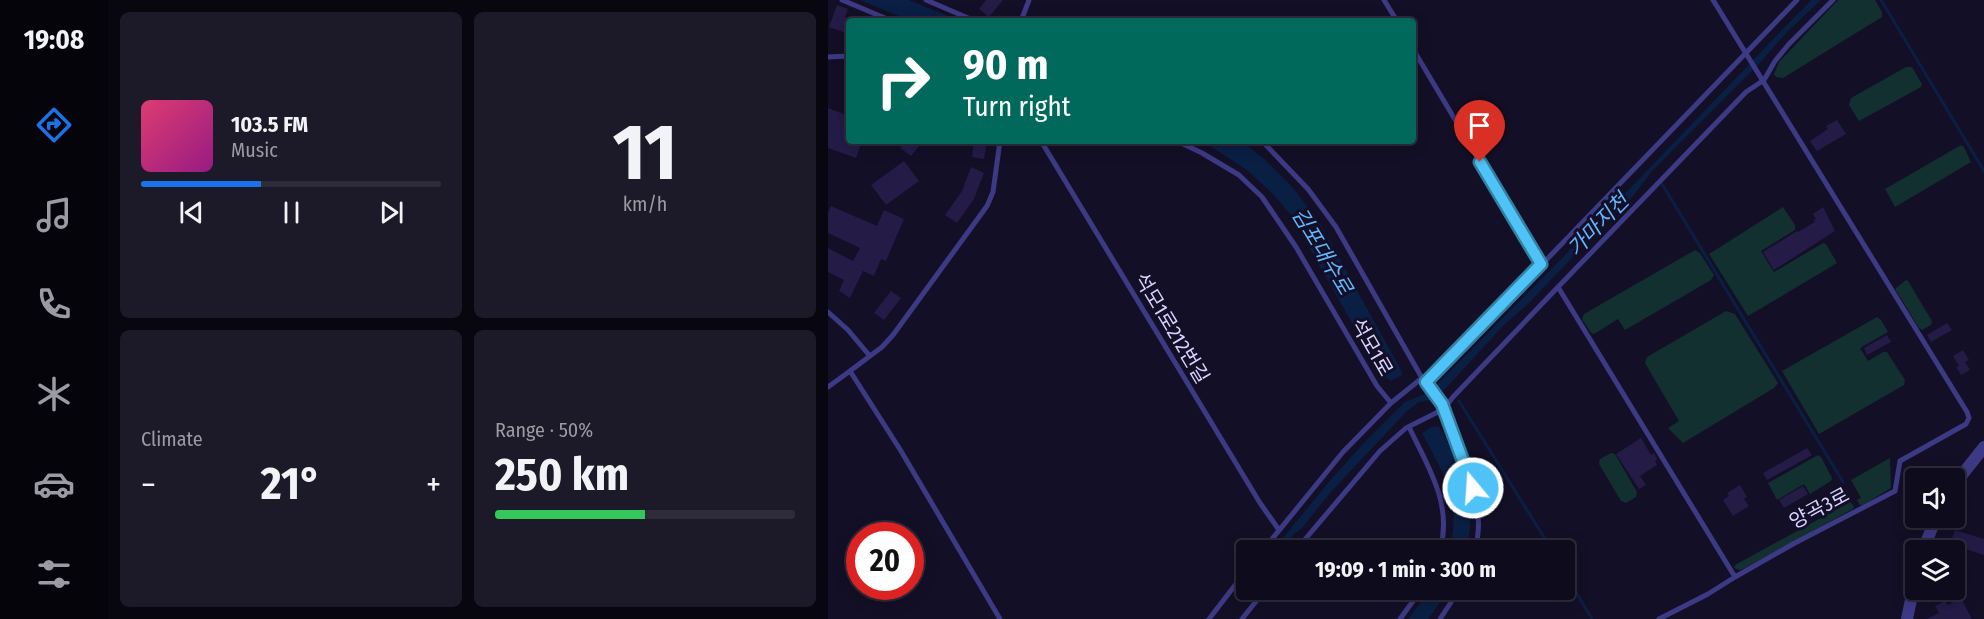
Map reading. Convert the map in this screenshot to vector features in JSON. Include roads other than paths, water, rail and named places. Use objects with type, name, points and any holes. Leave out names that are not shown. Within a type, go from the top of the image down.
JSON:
[{"type":"street","points":[[1965,471],[1984,447]]},
{"type":"street","points":[[1907,619],[1911,600]]},
{"type":"lane","points":[[842,0],[885,18]]},
{"type":"lane","points":[[926,0],[968,18]]},
{"type":"lane","points":[[1022,18],[1029,0]]},
{"type":"lane","points":[[1384,0],[1394,18]]},
{"type":"lane","name":"양곡3로","points":[[1713,0],[1967,412],[1968,418],[1966,424],[1960,428],[1900,461],[1895,491],[1735,577]]},
{"type":"lane","name":"석모1로","points":[[1183,144],[1239,175],[1262,197],[1296,248],[1377,386],[1391,403],[1426,381],[1797,0]]},
{"type":"lane","points":[[1304,540],[1380,451],[1408,427],[1443,407],[1746,92],[1763,78],[1782,52],[1833,0]]},
{"type":"lane","points":[[1416,54],[1541,264]]},
{"type":"lane","points":[[828,57],[846,56]]},
{"type":"lane","points":[[828,387],[882,347],[987,206],[993,192],[1000,144]]},
{"type":"lane","name":"석모1로212번길","points":[[1043,144],[1260,503],[1279,530]]},
{"type":"lane","points":[[1265,144],[1308,189],[1336,227],[1443,407],[1449,427],[1465,461],[1473,488],[1478,528],[1476,540]]},
{"type":"lane","points":[[1558,287],[1735,577],[1708,594],[1659,619]]},
{"type":"lane","points":[[828,312],[848,330],[869,355]]},
{"type":"lane","points":[[850,370],[901,451],[1000,619]]},
{"type":"lane","points":[[1271,540],[1343,452],[1391,403]]},
{"type":"lane","points":[[1408,427],[1432,471],[1439,491],[1444,526],[1442,540]]},
{"type":"lane","points":[[1209,619],[1236,584]]},
{"type":"lane","points":[[1242,619],[1257,600]]},
{"type":"lane","points":[[1400,619],[1414,600]]},
{"type":"lane","points":[[1440,619],[1452,600]]},
{"type":"water","points":[[860,0],[909,0],[953,18],[904,18]]},
{"type":"water","name":"가마지천","points":[[1811,0],[1821,0],[1652,171],[1634,195],[1529,303],[1505,324],[1445,389],[1432,400],[1419,402],[1406,412],[1331,492],[1301,529],[1290,540],[1281,540],[1362,445],[1405,402],[1425,394],[1437,384],[1589,231]]},
{"type":"water","name":"김포대수로","points":[[1207,144],[1245,144],[1263,158],[1294,189],[1321,225],[1402,375],[1391,381],[1384,379],[1290,214],[1273,194],[1247,170]]},
{"type":"water","points":[[1439,426],[1455,456],[1466,486],[1470,516],[1468,540],[1451,540],[1454,518],[1449,489],[1422,433],[1431,427]]},
{"type":"water","points":[[1422,600],[1442,600],[1428,619],[1408,619]]},
{"type":"waterway","points":[[1881,0],[1984,171]]},
{"type":"waterway","points":[[1662,184],[1843,482]]},
{"type":"waterway","points":[[1459,401],[1546,540]]},
{"type":"waterway","points":[[1575,590],[1592,619]]}]
